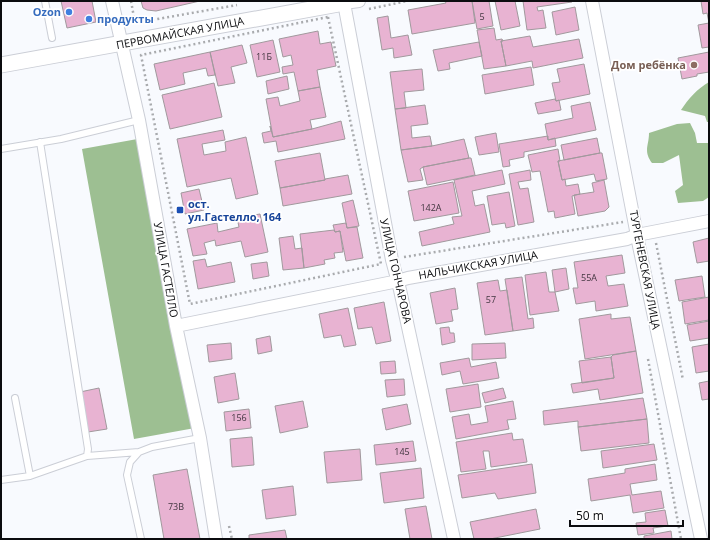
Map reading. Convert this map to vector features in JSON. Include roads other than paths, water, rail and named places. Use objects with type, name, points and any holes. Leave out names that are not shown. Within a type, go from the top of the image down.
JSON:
[{"type":"street","name":"УЛИЦА ГАСТЕЛЛО","points":[[112,1],[139,120],[176,326],[200,438],[216,539]]},
{"type":"street","name":"ТУРГЕНЕВСКАЯ УЛИЦА","points":[[592,1],[637,235],[701,539]]},
{"type":"street","name":"ПЕРВОМАЙСКАЯ УЛИЦА","points":[[1,66],[343,2],[362,5]]},
{"type":"street","name":"УЛИЦА ГОНЧАРОВА","points":[[343,2],[392,260],[398,281],[454,539]]},
{"type":"street","name":"НАЛЬЧИКСКАЯ УЛИЦА","points":[[176,326],[408,278],[626,239],[637,235],[709,221]]},
{"type":"lane","points":[[45,1],[52,38]]},
{"type":"lane","points":[[1,149],[61,139],[139,120]]},
{"type":"lane","points":[[40,142],[88,456]]},
{"type":"lane","points":[[15,398],[30,476]]},
{"type":"lane","points":[[1,480],[30,476],[88,456],[140,452],[152,447],[200,438]]},
{"type":"lane","points":[[140,452],[130,462],[127,475],[141,539]]},
{"type":"place","name":"Ozon","points":[[69,12]]},
{"type":"place","name":"продукты","points":[[89,19]]},
{"type":"place","name":"Дом ребёнка","points":[[694,65]]},
{"type":"place","name":"ост. ул.Гастелло, 164","points":[[180,210]]}]
